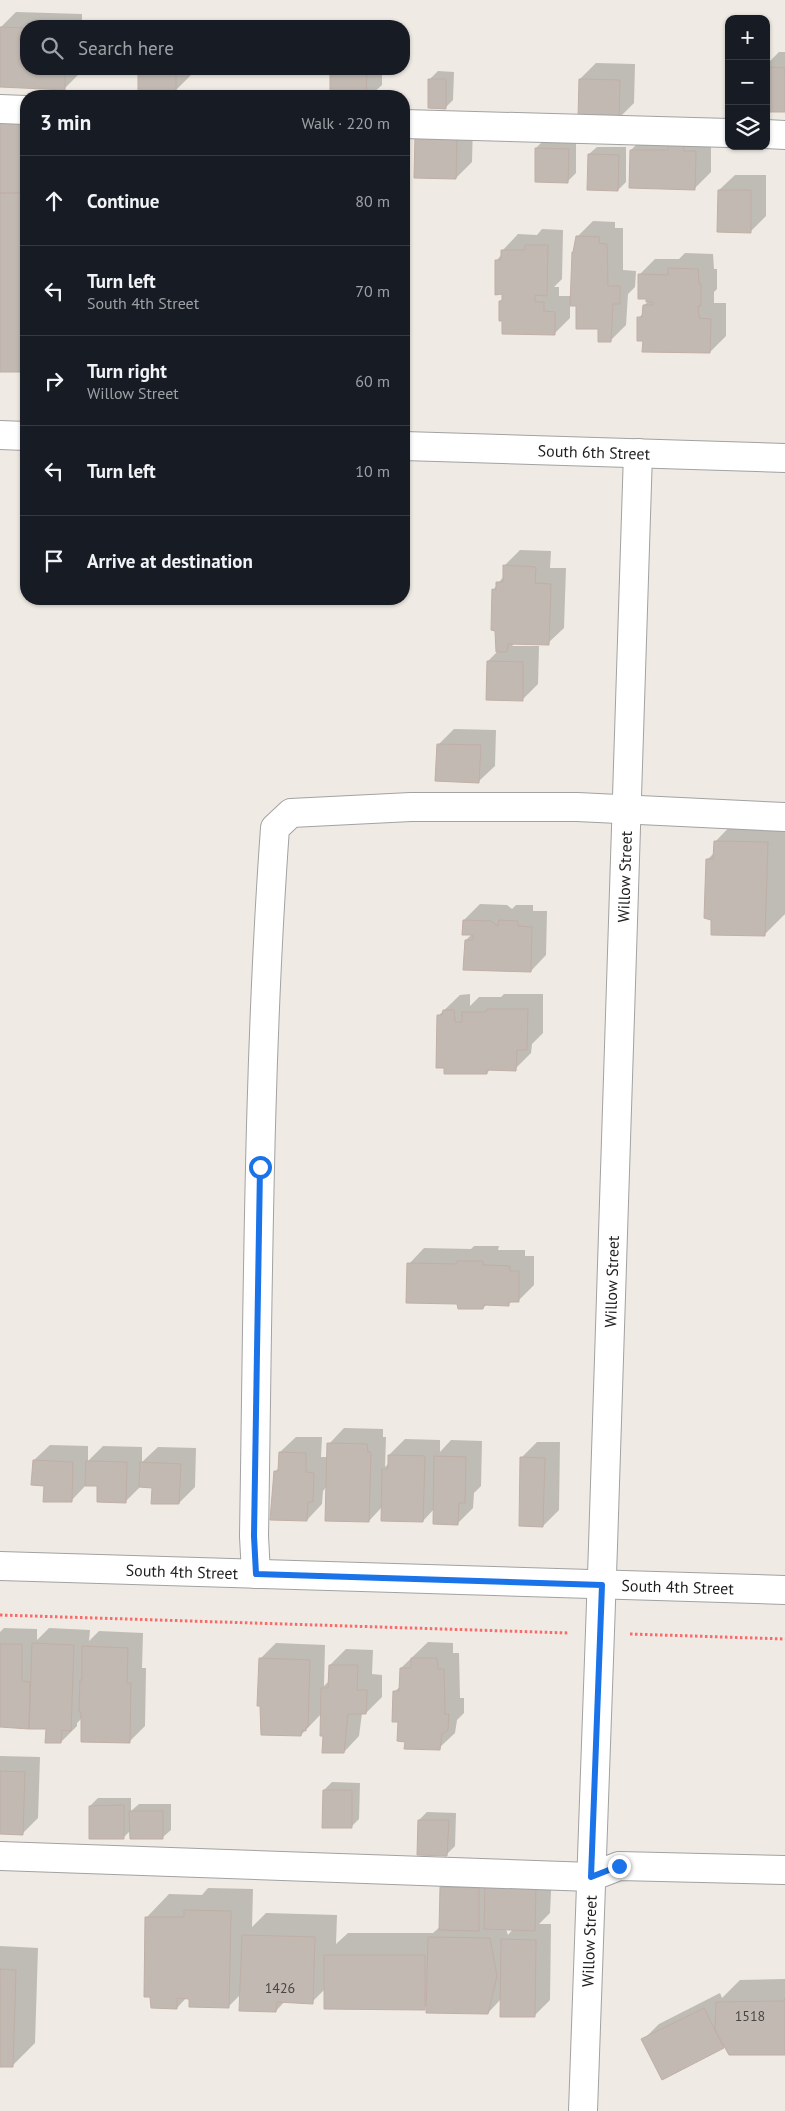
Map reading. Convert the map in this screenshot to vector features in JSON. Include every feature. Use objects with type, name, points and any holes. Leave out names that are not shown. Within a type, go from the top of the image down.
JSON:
[{"type":"street","points":[[0,109],[20,110]]},
{"type":"street","points":[[410,124],[725,134]]},
{"type":"street","points":[[770,134],[785,135]]},
{"type":"street","points":[[0,435],[20,436]]},
{"type":"street","name":"South 6th Street","points":[[410,446],[785,458]]},
{"type":"street","name":"Willow Street","points":[[583,2111],[602,1585],[638,453]]},
{"type":"street","points":[[256,1574],[254,1536],[260,1177],[269,906],[275,828],[291,813],[412,807],[577,808],[785,817]]},
{"type":"street","name":"South 4th Street","points":[[0,1566],[785,1590]]},
{"type":"street","points":[[0,1856],[591,1877],[619,1866],[785,1870]]},
{"type":"path","points":[[0,1615],[567,1632]]},
{"type":"path","points":[[641,1635],[785,1639]]},
{"type":"building","points":[[0,27],[20,28],[20,75],[65,75],[65,90],[0,87]]},
{"type":"building","points":[[770,67],[785,68],[785,112],[770,112]]},
{"type":"building","points":[[138,75],[176,75],[176,90],[138,90]]},
{"type":"building","points":[[330,75],[367,75],[366,90],[330,90]]},
{"type":"building","points":[[428,79],[446,79],[446,109],[428,108]]},
{"type":"building","points":[[579,79],[620,80],[619,120],[578,119]]},
{"type":"building","points":[[0,118],[20,118],[20,193],[0,193]]},
{"type":"building","points":[[415,136],[457,137],[456,179],[414,178]]},
{"type":"building","points":[[668,139],[683,139],[684,151],[696,151],[695,190],[629,188],[630,150],[668,150]]},
{"type":"building","points":[[535,148],[569,149],[568,183],[535,182]]},
{"type":"building","points":[[588,154],[619,155],[618,191],[587,190]]},
{"type":"building","points":[[718,190],[751,190],[751,233],[717,232]]},
{"type":"building","points":[[0,193],[20,193],[20,372],[0,372]]},
{"type":"building","points":[[576,236],[600,237],[599,243],[607,244],[608,286],[620,286],[620,304],[613,304],[611,342],[598,342],[598,329],[576,329],[576,306],[570,306],[572,252]]},
{"type":"building","points":[[525,245],[548,245],[547,296],[535,295],[535,302],[544,302],[544,311],[555,312],[555,335],[502,334],[502,321],[499,321],[499,301],[502,301],[502,294],[495,295],[495,260],[501,260],[501,250],[525,250]]},
{"type":"building","points":[[668,268],[698,269],[699,284],[701,284],[701,306],[698,306],[699,318],[711,319],[710,353],[642,352],[643,341],[637,341],[637,317],[642,317],[643,305],[653,305],[653,302],[646,302],[646,299],[638,299],[638,274],[668,275]]},
{"type":"building","points":[[503,565],[536,567],[535,583],[551,584],[549,645],[508,644],[507,652],[496,652],[495,631],[491,630],[492,589],[496,590],[496,582],[503,582]]},
{"type":"building","points":[[487,661],[523,662],[523,701],[486,700]]},
{"type":"building","points":[[437,744],[481,745],[479,783],[435,781]]},
{"type":"building","points":[[714,841],[768,842],[765,936],[711,935],[711,920],[704,918],[706,859],[713,859]]},
{"type":"building","points":[[463,920],[491,921],[498,926],[499,920],[518,921],[518,926],[532,927],[531,972],[463,970],[465,940],[473,940],[473,935],[462,935]]},
{"type":"building","points":[[487,1009],[528,1009],[527,1050],[517,1050],[516,1071],[487,1070],[487,1074],[444,1074],[444,1068],[436,1068],[437,1015],[442,1015],[443,1010],[454,1010],[455,1022],[462,1022],[462,1012],[486,1012]]},
{"type":"building","points":[[457,1261],[483,1261],[483,1265],[510,1266],[510,1271],[519,1271],[519,1302],[509,1302],[509,1306],[484,1305],[483,1309],[458,1309],[457,1304],[406,1303],[407,1263],[457,1264]]},
{"type":"building","points":[[327,1443],[367,1444],[368,1452],[371,1452],[369,1522],[325,1521]]},
{"type":"building","points":[[279,1452],[306,1453],[306,1472],[314,1473],[313,1502],[308,1502],[307,1521],[270,1520],[274,1471],[278,1471]]},
{"type":"building","points":[[388,1455],[425,1456],[423,1522],[381,1521],[382,1469],[388,1469]]},
{"type":"building","points":[[434,1456],[466,1457],[465,1503],[459,1503],[458,1525],[433,1524]]},
{"type":"building","points":[[520,1457],[545,1458],[543,1527],[519,1526]]},
{"type":"building","points":[[33,1460],[73,1462],[72,1502],[43,1502],[44,1486],[31,1485]]},
{"type":"building","points":[[86,1461],[127,1462],[126,1503],[97,1502],[97,1486],[85,1486]]},
{"type":"building","points":[[140,1462],[181,1464],[179,1504],[151,1504],[152,1488],[139,1487]]},
{"type":"building","points":[[32,1643],[74,1645],[71,1731],[62,1730],[61,1743],[45,1743],[46,1729],[29,1729]]},
{"type":"building","points":[[0,1644],[22,1644],[22,1681],[30,1682],[29,1729],[0,1727]]},
{"type":"building","points":[[82,1646],[128,1648],[127,1683],[131,1683],[130,1743],[81,1742],[81,1712],[79,1712],[80,1680],[82,1680]]},
{"type":"building","points":[[259,1658],[310,1660],[308,1727],[306,1727],[306,1731],[302,1730],[301,1736],[261,1735],[260,1706],[257,1706]]},
{"type":"building","points":[[411,1658],[437,1658],[438,1669],[444,1669],[445,1714],[449,1714],[448,1730],[442,1734],[440,1750],[404,1749],[405,1742],[397,1741],[398,1722],[392,1722],[393,1691],[399,1691],[400,1668],[411,1668]]},
{"type":"building","points":[[329,1665],[358,1665],[357,1690],[367,1690],[366,1714],[348,1714],[344,1753],[322,1753],[323,1736],[320,1736],[321,1688],[328,1688]]},
{"type":"building","points":[[0,1771],[25,1772],[23,1835],[0,1834]]},
{"type":"building","points":[[323,1790],[352,1790],[352,1828],[322,1828]]},
{"type":"building","points":[[124,1805],[124,1839],[89,1839],[89,1806]]},
{"type":"building","points":[[129,1811],[163,1811],[163,1839],[130,1839]]},
{"type":"building","points":[[418,1820],[449,1820],[447,1856],[417,1855]]},
{"type":"building","points":[[485,1885],[536,1886],[535,1931],[484,1929]]},
{"type":"building","points":[[440,1887],[479,1888],[479,1931],[439,1930]]},
{"type":"building","points":[[184,1910],[231,1911],[229,2008],[189,2007],[189,1999],[177,1998],[177,2009],[151,2008],[150,1997],[144,1997],[145,1917],[184,1917]]},
{"type":"building","points":[[242,1935],[315,1937],[313,2004],[277,2002],[276,2012],[239,2011]]},
{"type":"building","points":[[428,1937],[490,1938],[497,1976],[488,2014],[426,2013]]},
{"type":"building","points":[[501,1939],[536,1940],[535,2017],[500,2017]]},
{"type":"building","points":[[324,1955],[425,1955],[425,2010],[324,2009]]},
{"type":"building","points":[[0,1969],[16,1970],[13,2067],[0,2067]]},
{"type":"building","points":[[785,1998],[785,2055],[729,2055],[715,2030],[716,2002],[784,2001]]},
{"type":"building","points":[[704,2008],[724,2048],[662,2080],[641,2039]]},
{"type":"route","points":[[260,1167],[254,1536],[256,1574],[602,1585],[591,1877],[619,1866]]}]
